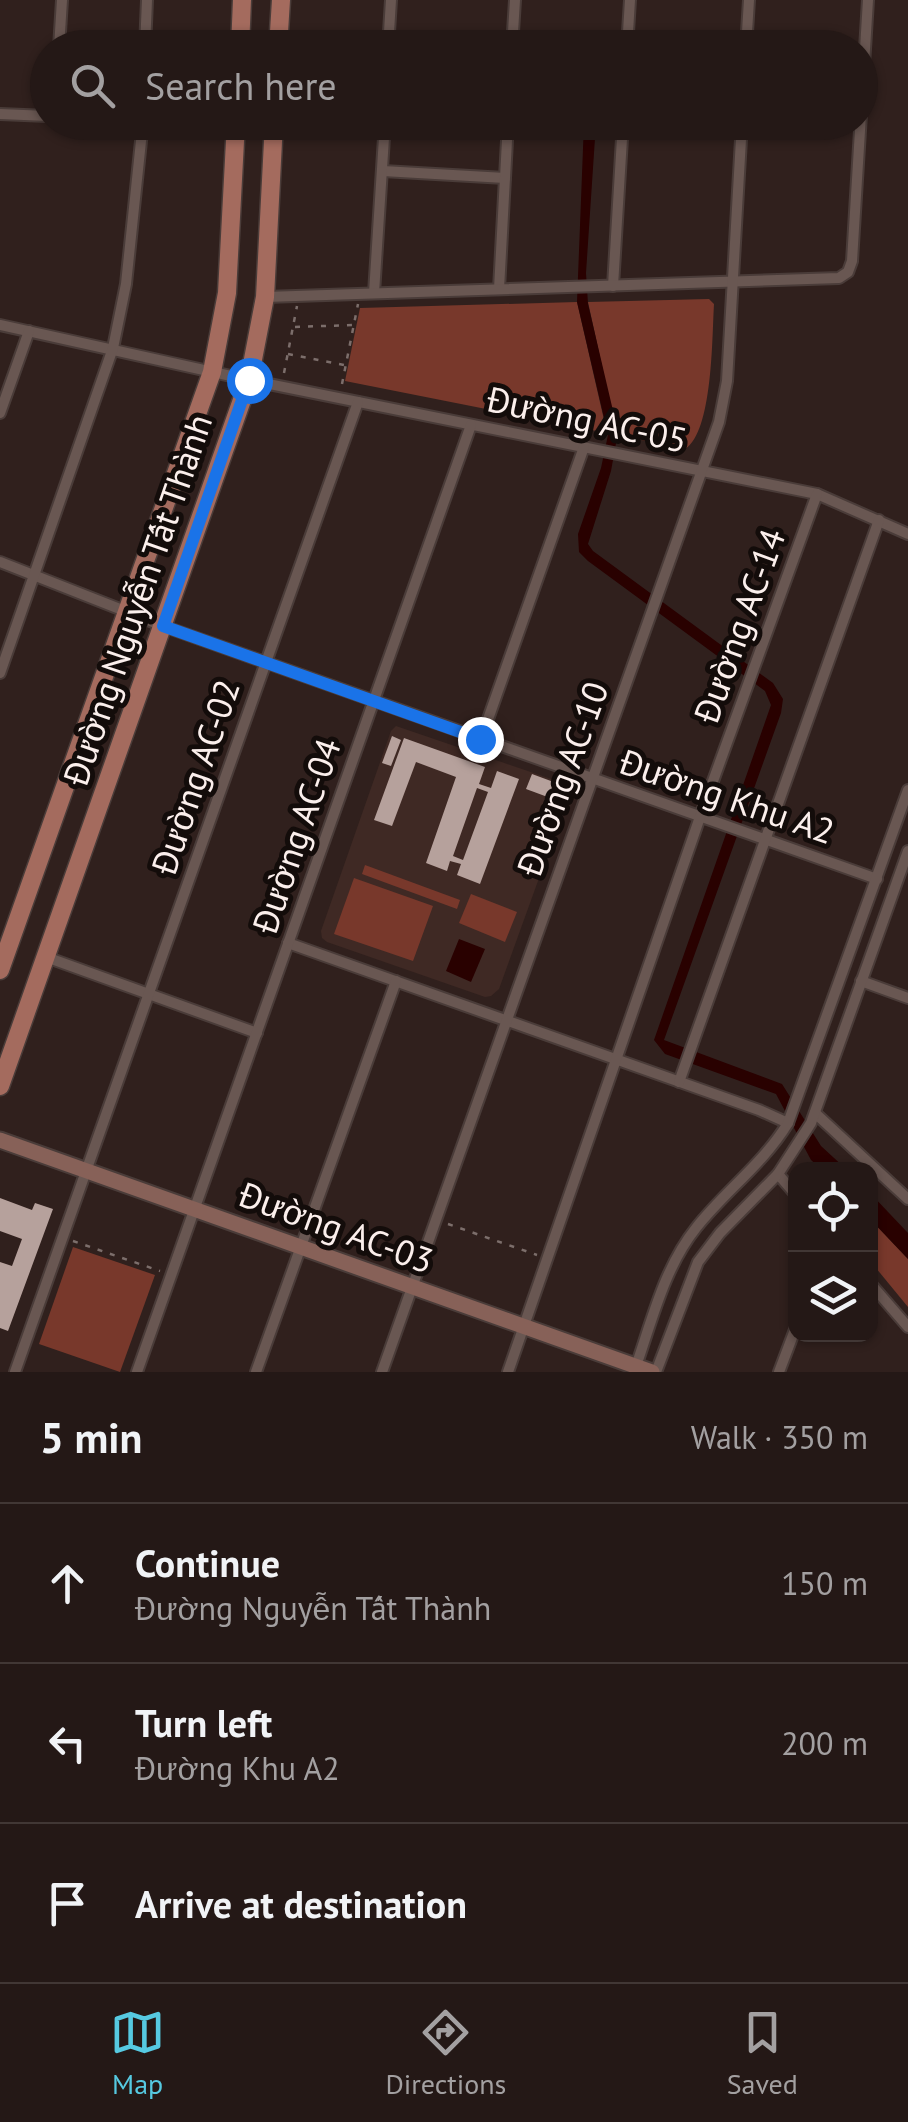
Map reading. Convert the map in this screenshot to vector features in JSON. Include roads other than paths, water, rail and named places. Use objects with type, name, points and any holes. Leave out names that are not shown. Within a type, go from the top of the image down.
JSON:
[{"type":"main road","points":[[241,30],[242,0]]},
{"type":"main road","points":[[279,30],[281,0]]},
{"type":"main road","name":"Đường Nguyễn Tất Thành","points":[[0,970],[212,372],[227,293],[235,140]]},
{"type":"main road","name":"Đường Nguyễn Tất Thành","points":[[0,1086],[249,380],[265,297],[273,140]]},
{"type":"street","points":[[60,30],[62,0]]},
{"type":"street","points":[[146,30],[147,0]]},
{"type":"street","points":[[390,30],[392,0]]},
{"type":"street","points":[[513,30],[515,0]]},
{"type":"street","points":[[628,30],[630,0]]},
{"type":"street","points":[[747,30],[749,0]]},
{"type":"street","points":[[866,30],[868,0]]},
{"type":"street","points":[[0,114],[30,115]]},
{"type":"street","points":[[0,673],[113,348],[126,284],[141,140]]},
{"type":"street","points":[[374,293],[384,140]]},
{"type":"street","points":[[499,289],[507,140]]},
{"type":"street","points":[[613,286],[621,140]]},
{"type":"street","name":"Đường AC-10","points":[[382,1372],[704,472],[725,393],[741,140]]},
{"type":"street","points":[[265,297],[832,280],[846,275],[850,268],[859,140]]},
{"type":"street","points":[[383,171],[505,178]]},
{"type":"street","name":"Đường AC-05","points":[[0,324],[249,380],[817,494],[908,534]]},
{"type":"street","points":[[0,413],[30,332]]},
{"type":"street","name":"Đường AC-02","points":[[15,1372],[358,402]]},
{"type":"street","name":"Đường AC-04","points":[[137,1372],[471,425]]},
{"type":"street","points":[[480,739],[590,449]]},
{"type":"street","name":"Đường AC-14","points":[[508,1372],[700,817],[817,494]]},
{"type":"street","points":[[679,1082],[879,520]]},
{"type":"street","name":"Đường Khu A2","points":[[0,562],[126,613],[876,879]]},
{"type":"street","points":[[635,1369],[667,1278],[684,1245],[710,1212],[764,1158],[788,1124],[908,790]]},
{"type":"street","points":[[654,1372],[698,1262],[720,1233],[778,1174],[813,1118],[908,851]]},
{"type":"street","points":[[288,942],[788,1124]]},
{"type":"street","points":[[46,957],[256,1033]]},
{"type":"street","points":[[256,1372],[396,981]]},
{"type":"street","points":[[861,982],[908,998]]},
{"type":"street","points":[[813,1118],[908,1197]]},
{"type":"street","name":"Đường AC-03","points":[[0,1140],[635,1369],[654,1372]]},
{"type":"street","points":[[778,1174],[788,1186]]},
{"type":"street","points":[[878,1292],[908,1327]]},
{"type":"street","points":[[779,1372],[790,1342]]}]
